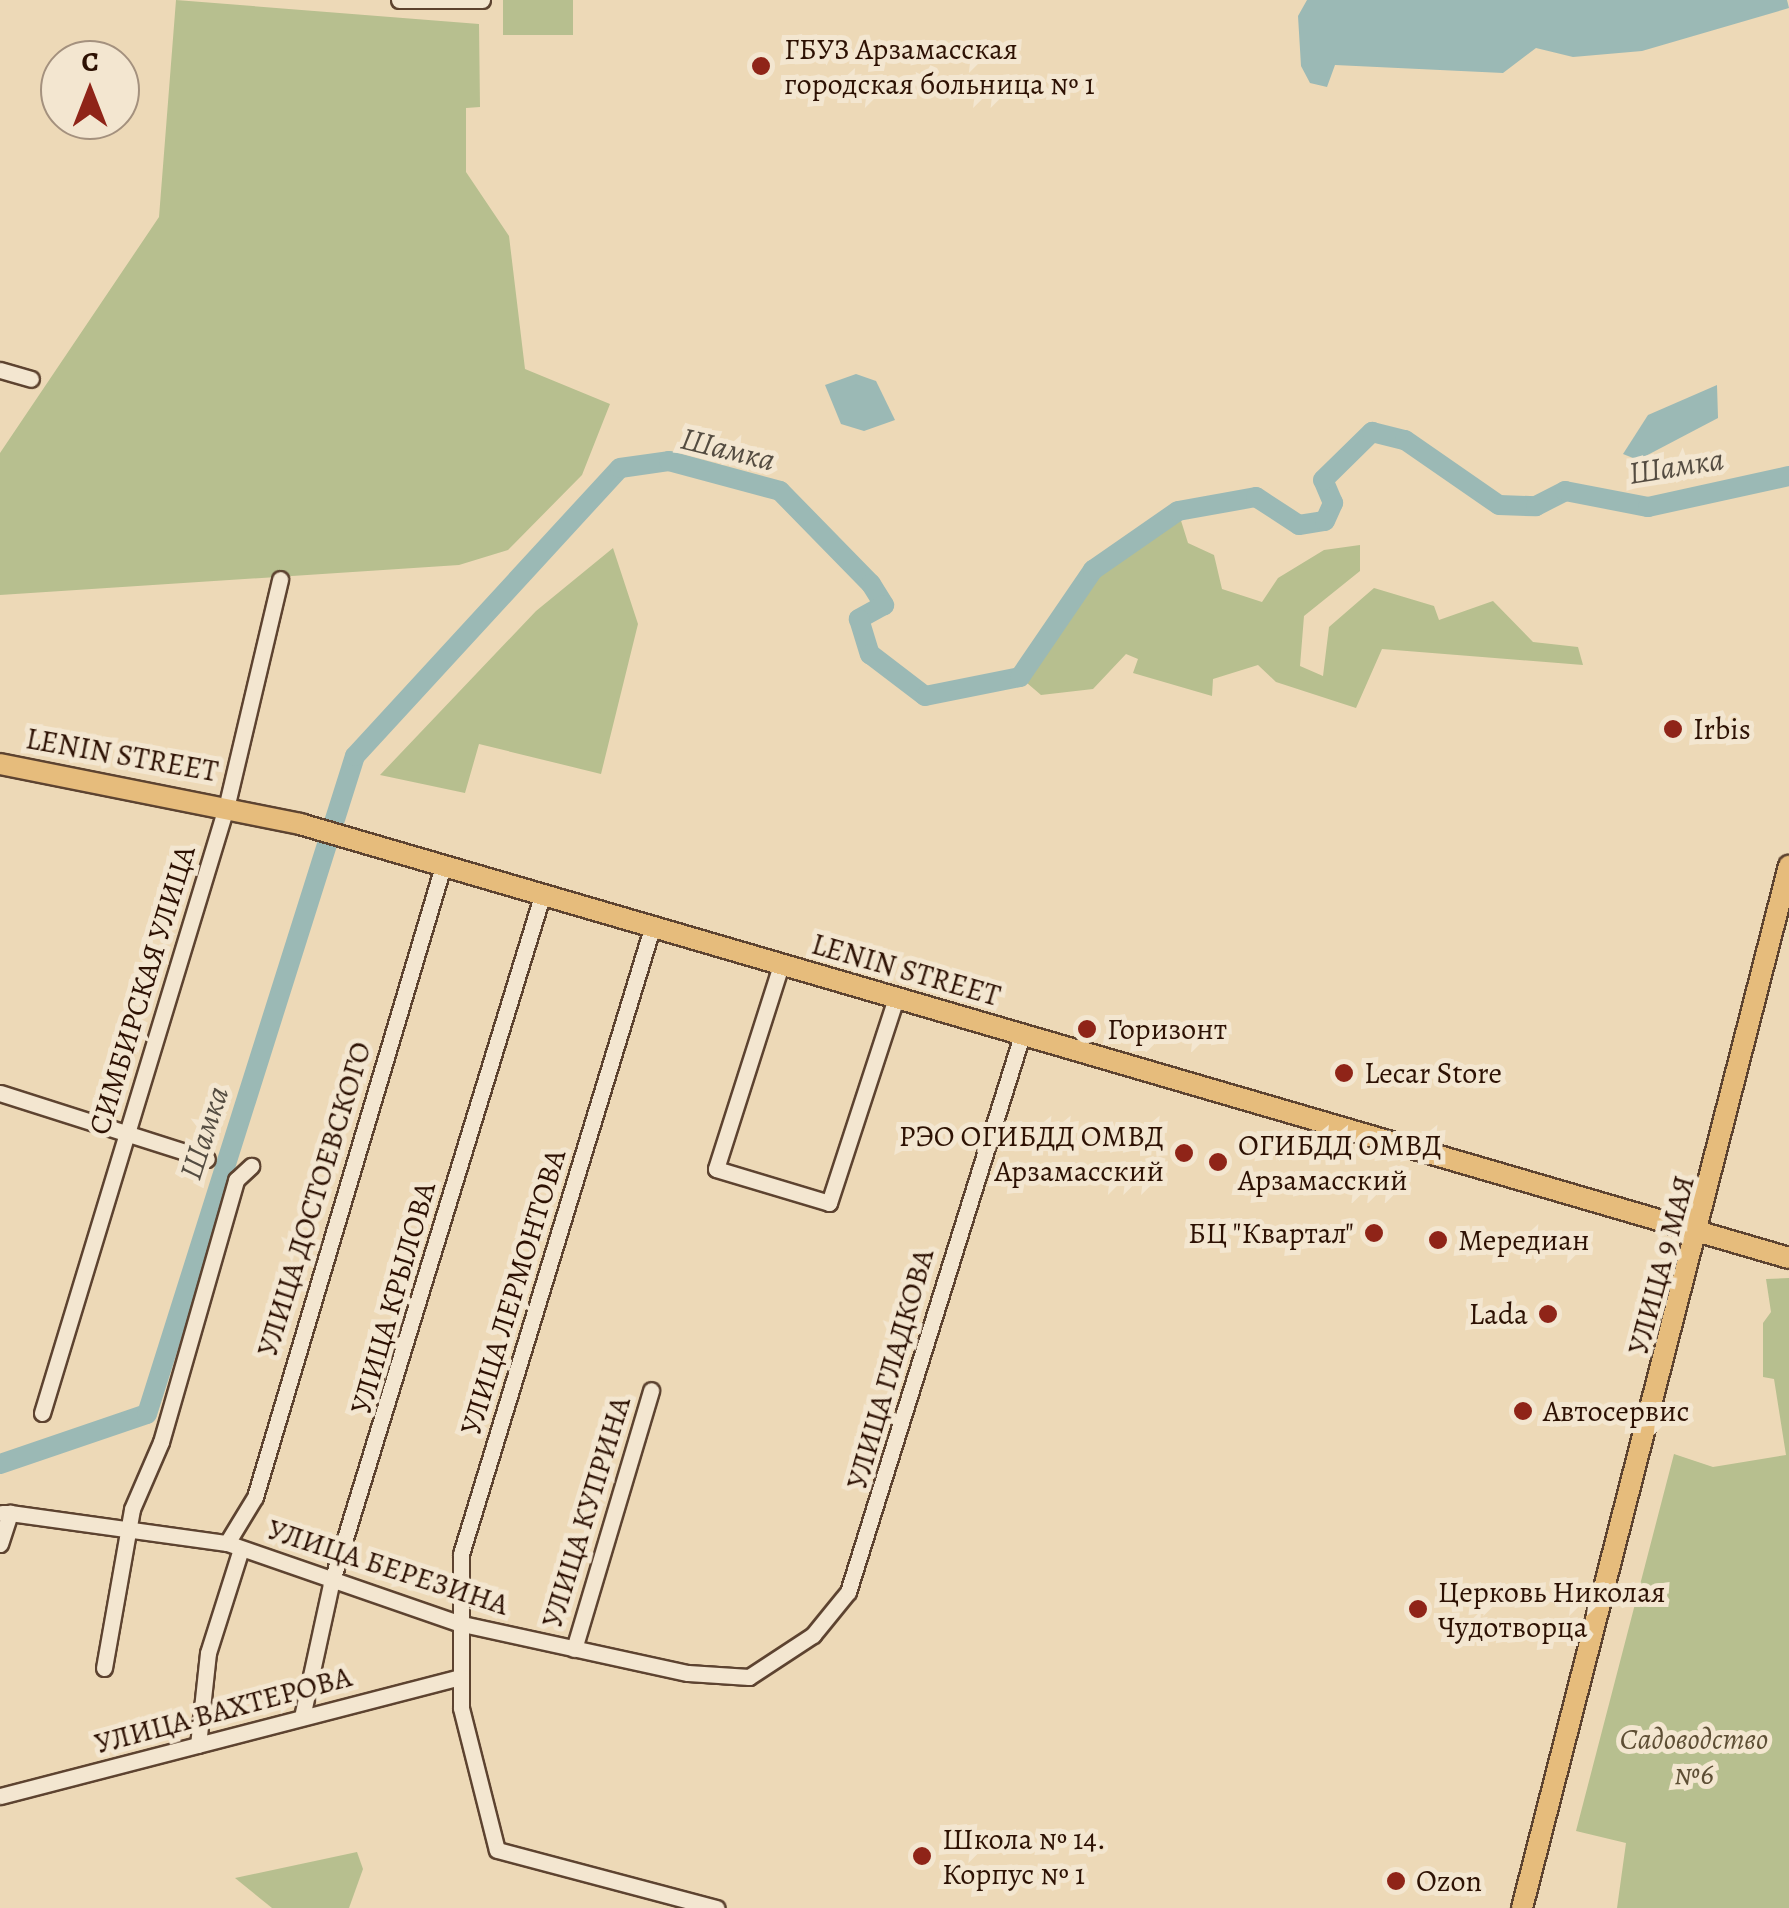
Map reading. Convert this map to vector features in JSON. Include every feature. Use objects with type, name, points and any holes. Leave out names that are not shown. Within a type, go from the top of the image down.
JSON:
[{"type":"main road","name":"LENIN STREET","points":[[0,764],[227,804],[300,824],[1701,1238],[1789,1258]]},
{"type":"main road","name":"УЛИЦА 9 МАЯ","points":[[1522,1908],[1701,1238],[1789,866]]},
{"type":"street","points":[[399,0],[481,3]]},
{"type":"street","points":[[0,370],[31,379]]},
{"type":"street","name":"СИМБИРСКАЯ УЛИЦА","points":[[42,1412],[227,804],[280,579]]},
{"type":"street","name":"УЛИЦА ДОСТОЕВСКОГО","points":[[198,1745],[208,1653],[234,1546],[255,1498],[442,866]]},
{"type":"street","name":"УЛИЦА КРЫЛОВА","points":[[302,1717],[331,1584],[542,896]]},
{"type":"street","name":"УЛИЦА ЛЕРМОНТОВА","points":[[652,928],[462,1554],[460,1677],[497,1850],[716,1908]]},
{"type":"street","points":[[781,966],[716,1169],[829,1203],[896,998]]},
{"type":"street","name":"УЛИЦА ГЛАДКОВА","points":[[749,1677],[812,1635],[848,1592],[1022,1035]]},
{"type":"street","points":[[0,1094],[128,1131],[206,1159]]},
{"type":"street","points":[[104,1668],[134,1527],[132,1508],[161,1442],[242,1170]]},
{"type":"street","name":"УЛИЦА КУПРИНА","points":[[574,1649],[652,1390]]},
{"type":"street","points":[[0,1544],[5,1513]]},
{"type":"street","name":"УЛИЦА БЕРЕЗИНА","points":[[5,1513],[134,1527],[234,1546],[331,1584],[458,1622],[574,1649],[749,1677]]},
{"type":"street","name":"УЛИЦА ВАХТЕРОВА","points":[[0,1796],[460,1677]]},
{"type":"green space","points":[[176,0],[479,24],[480,107],[466,108],[466,172],[509,236],[525,369],[610,404],[582,475],[508,550],[459,565],[0,595],[0,453],[159,217]]},
{"type":"green space","points":[[503,0],[573,0],[573,35],[503,35]]},
{"type":"green space","points":[[1178,511],[1188,543],[1214,555],[1222,589],[1262,602],[1278,578],[1324,550],[1360,545],[1360,571],[1304,616],[1300,666],[1323,676],[1329,627],[1374,588],[1434,606],[1439,620],[1493,601],[1533,642],[1578,647],[1583,665],[1382,649],[1356,708],[1276,682],[1258,665],[1213,679],[1212,696],[1133,673],[1138,659],[1126,654],[1093,689],[1041,695],[1020,677],[1093,570]]},
{"type":"green space","points":[[613,548],[638,624],[601,774],[479,744],[465,793],[380,775],[536,611]]},
{"type":"green space","name":"Садоводство №6","points":[[1789,1278],[1789,1908],[1617,1908],[1626,1843],[1576,1831],[1674,1454],[1713,1467],[1786,1455],[1774,1379],[1763,1377],[1763,1323],[1771,1312],[1766,1279]]},
{"type":"green space","points":[[357,1852],[363,1869],[349,1908],[272,1908],[235,1878]]},
{"type":"water","points":[[1307,0],[1787,0],[1789,8],[1642,51],[1573,57],[1536,48],[1503,73],[1335,65],[1327,87],[1310,83],[1301,66],[1298,16]]},
{"type":"water","points":[[856,374],[876,381],[895,420],[864,431],[841,424],[825,385]]},
{"type":"water","points":[[1717,385],[1718,418],[1638,460],[1623,454],[1648,415]]},
{"type":"waterway","name":"Шамка","points":[[0,1464],[147,1414],[355,756],[620,468],[669,461],[780,491],[871,584],[884,605],[859,619],[870,654],[925,696],[1020,677],[1093,570],[1178,511],[1256,497],[1299,525],[1325,521],[1333,503],[1323,480],[1372,432],[1405,440],[1499,505],[1536,506],[1565,491],[1648,507],[1789,476]]},
{"type":"place","name":"ГБУЗ Арзамасская городская больница № 1","points":[[761,66]]},
{"type":"place","name":"Irbis","points":[[1673,729]]},
{"type":"place","name":"Горизонт","points":[[1087,1029]]},
{"type":"place","name":"Lecar Store","points":[[1344,1073]]},
{"type":"place","name":"РЭО ОГИБДД ОМВД Арзамасский","points":[[1184,1153]]},
{"type":"place","name":"ОГИБДД ОМВД Арзамасский","points":[[1218,1162]]},
{"type":"place","name":"БЦ \"Квартал\"","points":[[1374,1233]]},
{"type":"place","name":"Мередиан","points":[[1438,1240]]},
{"type":"place","name":"Lada","points":[[1548,1314]]},
{"type":"place","name":"Автосервис","points":[[1523,1411]]},
{"type":"place","name":"Церковь Николая Чудотворца","points":[[1418,1609]]},
{"type":"place","name":"Школа № 14. Корпус № 1","points":[[922,1856]]},
{"type":"place","name":"Ozon","points":[[1396,1881]]}]
